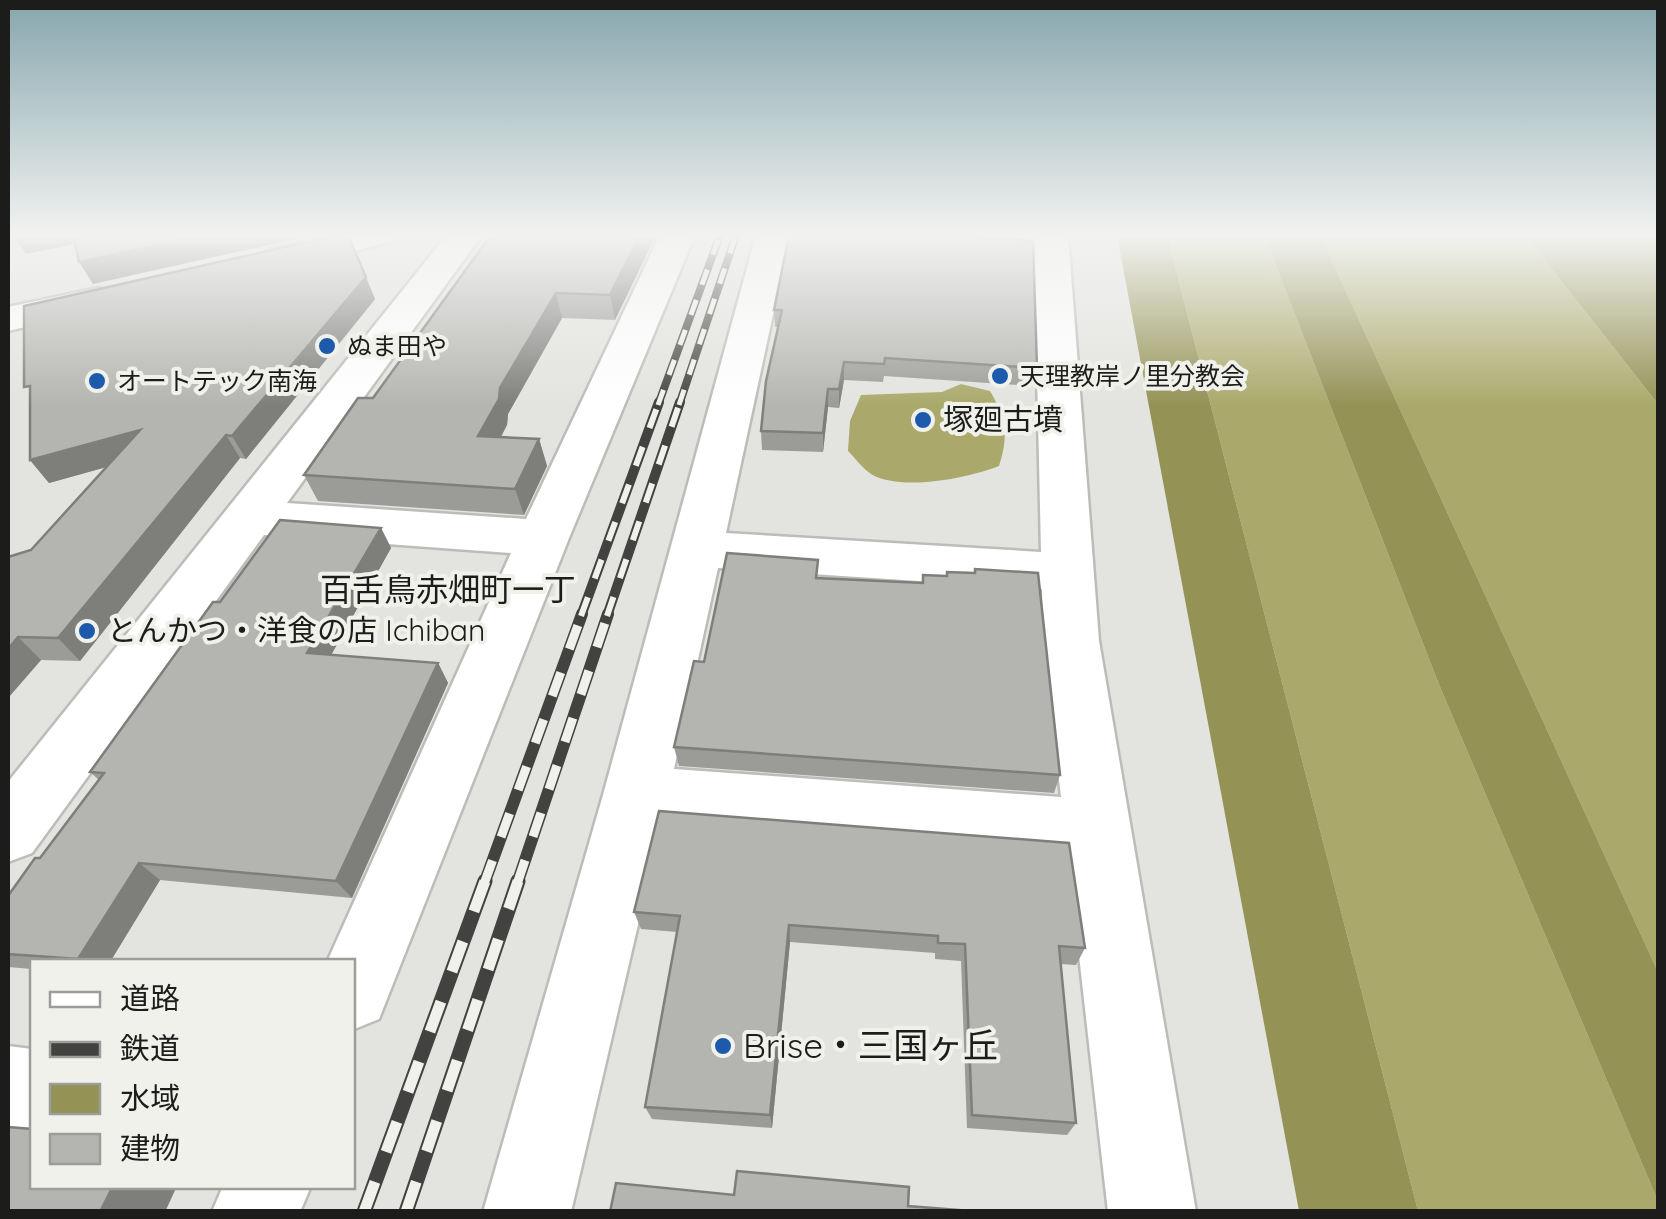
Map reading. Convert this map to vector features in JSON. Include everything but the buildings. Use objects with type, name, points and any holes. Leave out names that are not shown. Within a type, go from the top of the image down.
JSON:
[{"type":"street","points":[[8,320],[130,292]]},
{"type":"street","points":[[8,832],[421,292]]},
{"type":"street","points":[[355,985],[543,538],[652,292]]},
{"type":"street","points":[[527,1212],[636,795],[759,292]]},
{"type":"street","points":[[1043,292],[1071,641],[1152,1212]]},
{"type":"street","points":[[250,517],[543,538]]},
{"type":"street","points":[[696,549],[1066,572]]},
{"type":"street","points":[[636,795],[1098,830]]},
{"type":"street","points":[[256,1212],[267,1189]]},
{"type":"shaded area","points":[[1182,292],[1286,292],[1438,682],[1658,1201],[1658,1211],[1418,1211]]},
{"type":"shaded area","points":[[1346,292],[1570,292],[1658,404],[1658,972]]},
{"type":"shaded area","points":[[961,384],[990,391],[995,401],[1005,436],[999,466],[953,479],[899,482],[871,474],[848,451],[850,421],[861,395],[942,392]]},
{"type":"water","points":[[1128,292],[1182,292],[1418,1211],[1299,1211]]},
{"type":"water","points":[[1286,292],[1346,292],[1658,972],[1658,1201],[1438,682]]},
{"type":"water","points":[[1570,292],[1658,292],[1658,404]]},
{"type":"railway","points":[[658,405],[699,292]]},
{"type":"railway","points":[[679,405],[717,292]]},
{"type":"railway","points":[[581,616],[659,402]]},
{"type":"railway","points":[[607,616],[680,402]]},
{"type":"railway","points":[[484,884],[582,614]]},
{"type":"railway","points":[[517,884],[608,614]]},
{"type":"railway","points":[[364,1212],[485,881]]},
{"type":"railway","points":[[406,1212],[518,881]]},
{"type":"place","name":"ぬま田や","points":[[327,346]]},
{"type":"place","name":"天理教岸ノ里分教会","points":[[1000,376]]},
{"type":"place","name":"オートテック南海","points":[[97,381]]},
{"type":"place","name":"塚廻古墳","points":[[923,420]]},
{"type":"place","name":"とんかつ・洋食の店 Ichiban","points":[[87,631]]},
{"type":"place","name":"Brise・三国ヶ丘","points":[[723,1046]]},
{"type":"district","name":"百舌鳥赤畑町一丁","points":[[448,590]]}]
